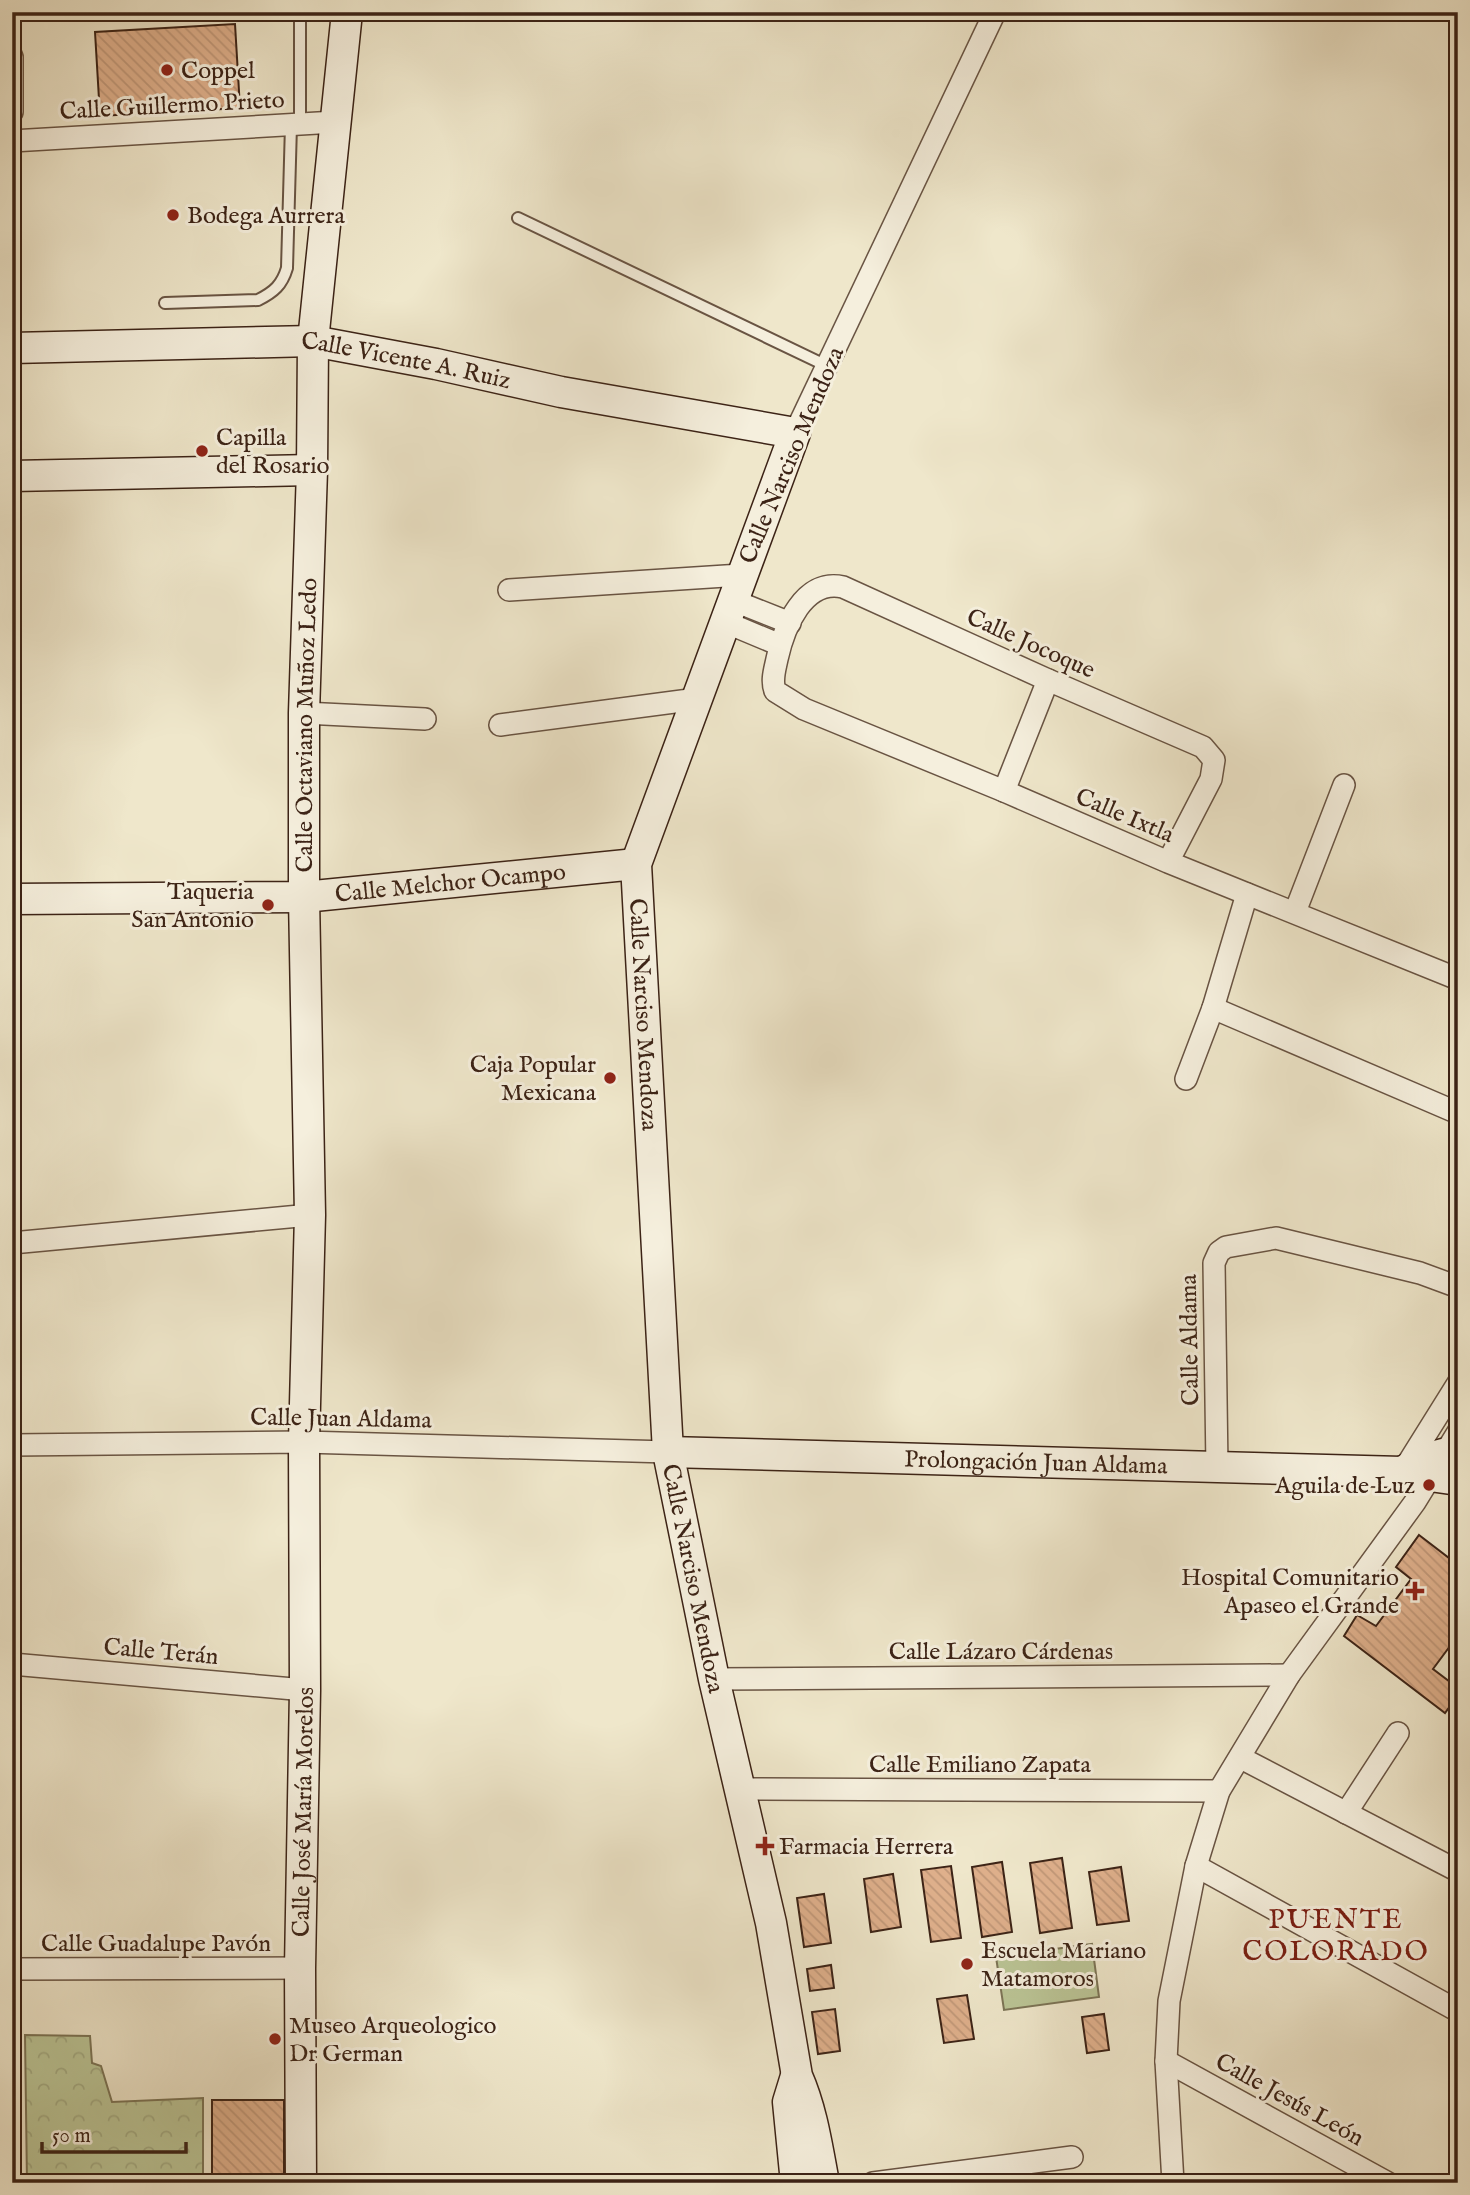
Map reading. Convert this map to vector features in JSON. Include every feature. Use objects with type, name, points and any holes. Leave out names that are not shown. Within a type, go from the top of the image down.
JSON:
[{"type":"street","name":"Calle Octaviano Muñoz Ledo","points":[[304,1442],[310,1215],[303,897],[304,713],[312,470],[313,341],[347,12]]},
{"type":"street","name":"Calle Narciso Mendoza","points":[[824,2183],[812,2120],[797,2076],[771,1923],[714,1679],[668,1452],[636,864],[795,433],[995,12]]},
{"type":"street","points":[[12,57],[12,112]]},
{"type":"street","name":"Calle Guillermo Prieto","points":[[12,141],[335,122]]},
{"type":"street","name":"Calle Vicente A. Ruiz","points":[[12,348],[313,341],[436,364],[561,392],[795,433]]},
{"type":"street","points":[[12,476],[312,470]]},
{"type":"street","name":"Calle Jocoque","points":[[790,623],[802,602],[822,588],[832,585],[844,587],[1203,747],[1214,760],[1211,779],[1168,862]]},
{"type":"street","points":[[509,590],[732,599],[790,623],[780,645],[732,599]]},
{"type":"street","name":"Calle Ixtla","points":[[780,645],[774,676],[775,691],[804,709],[1168,862],[1458,979]]},
{"type":"street","points":[[1004,791],[1048,680]]},
{"type":"street","points":[[500,725],[697,699]]},
{"type":"street","points":[[304,713],[425,719]]},
{"type":"street","points":[[1295,912],[1344,785]]},
{"type":"street","name":"Calle Melchor Ocampo","points":[[12,899],[303,897],[636,864]]},
{"type":"street","points":[[1186,1079],[1213,1008],[1247,894]]},
{"type":"street","points":[[1213,1008],[1458,1113]]},
{"type":"street","points":[[12,1243],[310,1215]]},
{"type":"street","name":"Calle Aldama","points":[[1217,1467],[1214,1263],[1219,1252],[1226,1247],[1276,1238],[1420,1273],[1458,1287]]},
{"type":"street","points":[[1173,2183],[1166,2060],[1169,2001],[1196,1866],[1219,1791],[1289,1675],[1442,1461],[1458,1383]]},
{"type":"street","name":"Calle Juan Aldama","points":[[12,1445],[304,1442],[668,1452]]},
{"type":"street","name":"Calle José María Morelos","points":[[300,2183],[300,1968],[305,1690],[304,1442]]},
{"type":"street","name":"Prolongación Juan Aldama","points":[[668,1452],[1217,1467],[1442,1461]]},
{"type":"street","name":"Calle Terán","points":[[12,1664],[305,1690]]},
{"type":"street","name":"Calle Lázaro Cárdenas","points":[[714,1679],[1289,1675]]},
{"type":"street","points":[[1346,1813],[1398,1732]]},
{"type":"street","points":[[1241,1758],[1457,1868]]},
{"type":"street","name":"Calle Emiliano Zapata","points":[[741,1789],[1219,1791]]},
{"type":"street","points":[[1196,1866],[1458,2011]]},
{"type":"street","name":"Calle Guadalupe Pavón","points":[[12,1969],[300,1968]]},
{"type":"street","name":"Calle Jesús León","points":[[1166,2060],[1388,2183]]},
{"type":"street","name":"Calle Narciso Mendoza","points":[[796,2183],[788,2102],[797,2076]]},
{"type":"street","points":[[873,2183],[1072,2157]]},
{"type":"lane","points":[[165,303],[258,300],[271,294],[283,282],[287,268],[296,125],[300,20],[298,12]]},
{"type":"lane","points":[[519,218],[827,366]]},
{"type":"green space","points":[[1092,1944],[1099,1997],[1004,2010],[996,1957]]},
{"type":"green space","points":[[25,2035],[90,2036],[92,2063],[101,2066],[112,2102],[203,2098],[203,2183],[27,2183]]},
{"type":"building","name":"Coppel","points":[[235,24],[240,108],[100,116],[95,32]]},
{"type":"building","points":[[1419,1535],[1453,1561],[1458,1555],[1458,1645],[1453,1642],[1433,1669],[1458,1688],[1458,1695],[1445,1713],[1344,1636],[1357,1615],[1376,1626],[1411,1579],[1396,1567]]},
{"type":"building","points":[[1062,1858],[1072,1928],[1040,1933],[1030,1863]]},
{"type":"building","points":[[1002,1862],[1012,1932],[982,1937],[972,1867]]},
{"type":"building","points":[[951,1866],[961,1938],[931,1942],[921,1870]]},
{"type":"building","points":[[1121,1867],[1129,1921],[1097,1925],[1089,1872]]},
{"type":"building","points":[[893,1874],[901,1927],[871,1932],[864,1879]]},
{"type":"building","points":[[824,1894],[831,1943],[804,1947],[797,1898]]},
{"type":"building","points":[[831,1965],[834,1988],[810,1991],[807,1969]]},
{"type":"building","points":[[967,1995],[974,2039],[944,2043],[937,1999]]},
{"type":"building","points":[[835,2009],[840,2051],[818,2054],[812,2012]]},
{"type":"building","points":[[1104,2014],[1109,2050],[1087,2053],[1082,2017]]},
{"type":"building","points":[[212,2100],[284,2100],[284,2183],[212,2183]]},
{"type":"place","name":"Coppel","points":[[167,70]]},
{"type":"place","name":"Bodega Aurrera","points":[[173,215]]},
{"type":"place","name":"Capilla del Rosario","points":[[202,451]]},
{"type":"place","name":"Taqueria San Antonio","points":[[268,905]]},
{"type":"place","name":"Caja Popular Mexicana","points":[[610,1078]]},
{"type":"place","name":"Aguila de Luz","points":[[1429,1485]]},
{"type":"place","name":"Hospital Comunitario Apaseo el Grande","points":[[1415,1591]]},
{"type":"place","name":"Farmacia Herrera","points":[[765,1846]]},
{"type":"place","name":"Escuela Mariano Matamoros","points":[[967,1964]]},
{"type":"place","name":"Museo Arqueologico Dr German","points":[[275,2039]]},
{"type":"district","name":"PUENTE COLORADO","points":[[1336,1934]]}]
